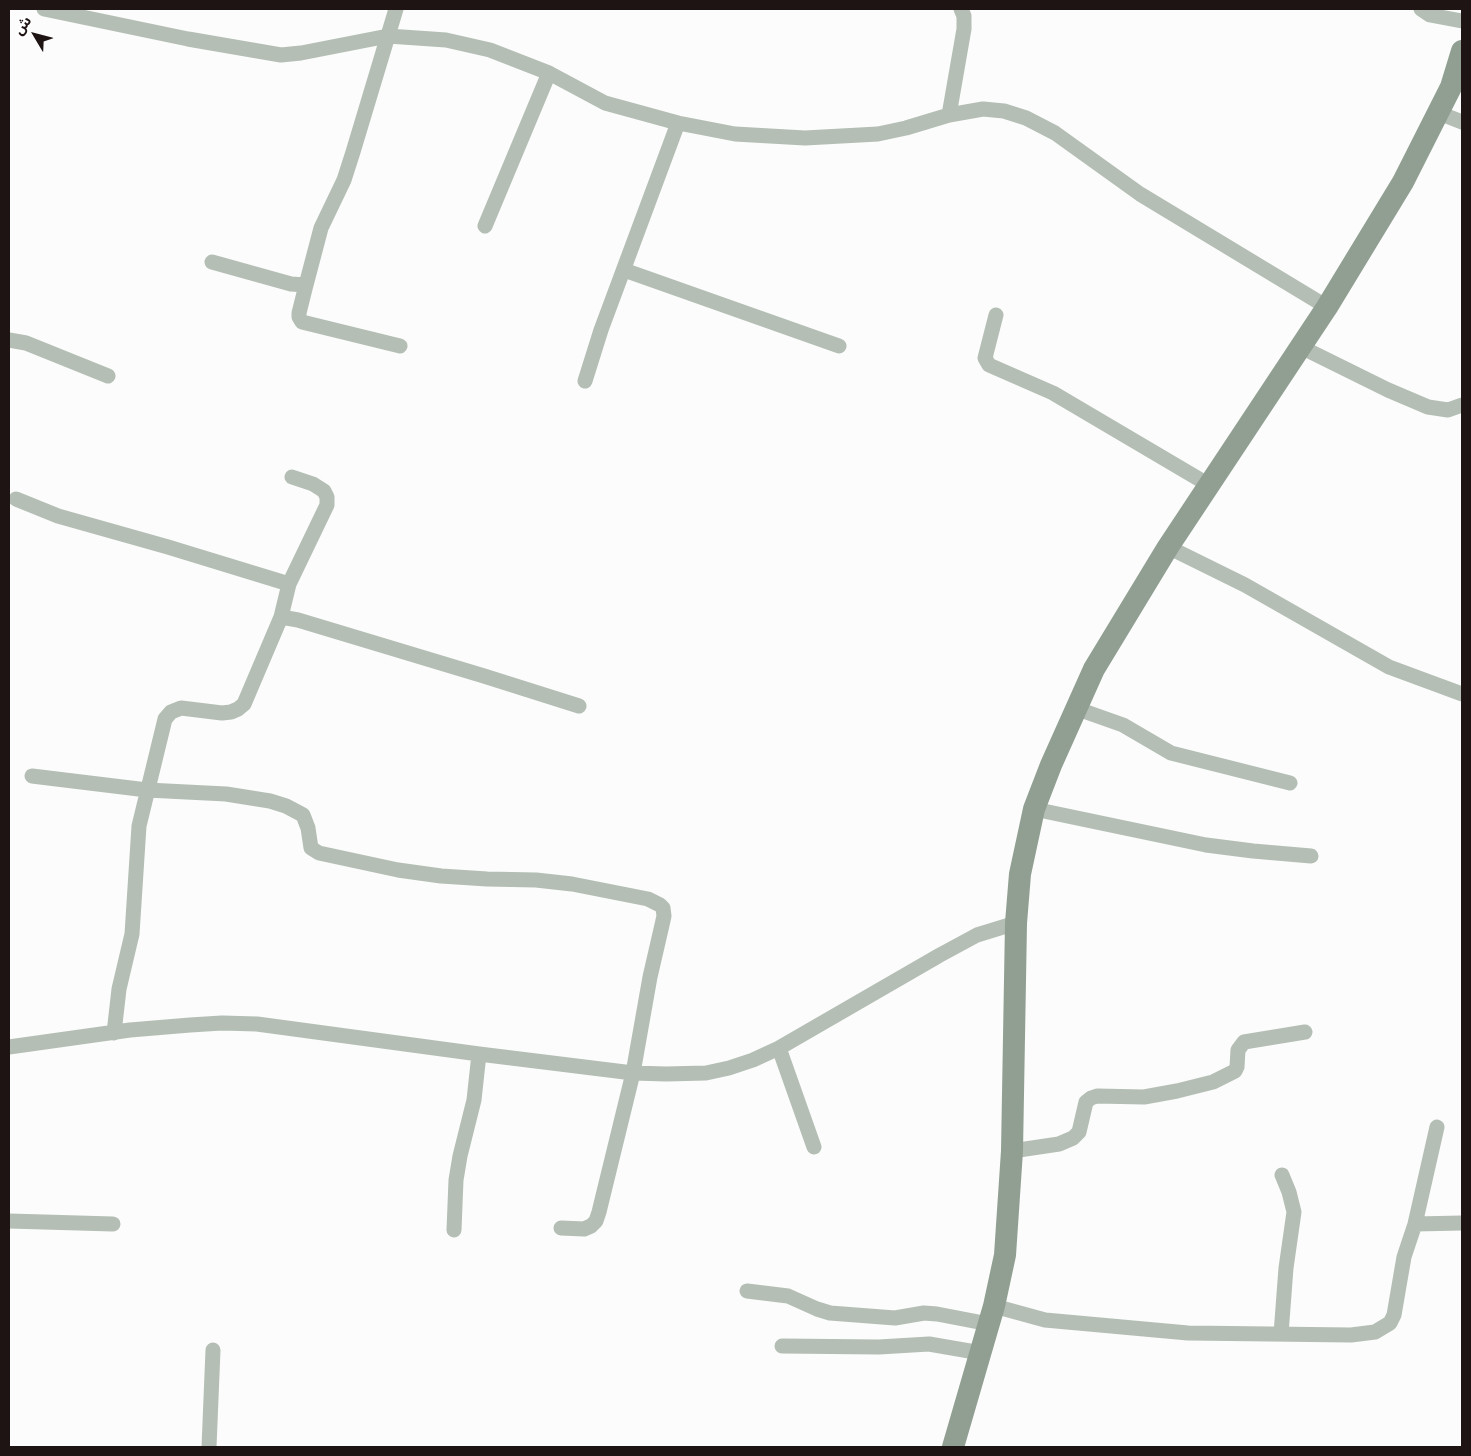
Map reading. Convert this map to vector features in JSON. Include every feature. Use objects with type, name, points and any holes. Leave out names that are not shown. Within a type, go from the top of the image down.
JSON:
[{"type":"main road","points":[[953,1447],[981,1353],[1005,1255],[1012,1151],[1016,923],[1020,874],[1034,809],[1075,708],[1094,669],[1168,546],[1327,307],[1403,182],[1451,88],[1462,51]]},
{"type":"street","points":[[44,9],[179,37],[281,55],[301,54],[388,36],[446,40],[490,50],[549,74],[605,103],[678,123],[735,134],[805,138],[878,134],[949,115],[983,109],[1004,110],[1026,118],[1055,133],[1140,194],[1327,307]]},
{"type":"street","points":[[396,9],[344,180],[321,228],[299,317],[302,322],[400,346]]},
{"type":"street","points":[[949,115],[964,29],[964,16],[960,9]]},
{"type":"street","points":[[1426,12],[1461,20]]},
{"type":"street","points":[[485,226],[549,74]]},
{"type":"street","points":[[1439,114],[1462,122]]},
{"type":"street","points":[[586,381],[601,330],[678,123]]},
{"type":"street","points":[[212,262],[292,284],[306,285]]},
{"type":"street","points":[[624,270],[839,346]]},
{"type":"street","points":[[996,315],[985,358],[989,365],[1053,393],[1208,485]]},
{"type":"street","points":[[9,340],[26,343],[108,376]]},
{"type":"street","points":[[1301,347],[1388,390],[1428,407],[1448,410],[1462,405]]},
{"type":"street","points":[[114,1033],[119,989],[132,934],[139,826],[165,719],[171,712],[181,708],[222,713],[238,710],[244,704],[281,617],[289,584],[327,505],[327,497],[324,492],[313,484],[292,477]]},
{"type":"street","points":[[16,499],[58,516],[289,584]]},
{"type":"street","points":[[1168,546],[1246,585],[1389,667],[1462,694]]},
{"type":"street","points":[[281,617],[298,620],[579,706]]},
{"type":"street","points":[[1075,708],[1123,725],[1170,753],[1290,783]]},
{"type":"street","points":[[32,776],[147,790],[226,794],[270,801],[286,806],[303,815],[308,828],[311,848],[314,851],[398,870],[441,876],[536,880],[572,884],[655,902],[663,908],[664,916],[650,977],[633,1073],[596,1221],[584,1229],[561,1228]]},
{"type":"street","points":[[1034,809],[1206,844],[1253,851],[1311,856]]},
{"type":"street","points":[[9,1047],[190,1024],[257,1024],[633,1073],[706,1073],[753,1060],[779,1048],[977,935],[1016,923]]},
{"type":"street","points":[[1012,1151],[1059,1144],[1073,1138],[1079,1132],[1083,1110],[1086,1102],[1091,1098],[1097,1096],[1144,1097],[1213,1082],[1235,1071],[1238,1050],[1244,1042],[1304,1032]]},
{"type":"street","points":[[779,1048],[814,1147]]},
{"type":"street","points":[[454,1230],[456,1180],[474,1100],[479,1054]]},
{"type":"street","points":[[747,1291],[788,1296],[816,1309],[830,1313],[895,1318],[924,1313],[991,1315],[1188,1333],[1351,1335],[1375,1332],[1390,1323],[1394,1315],[1404,1257],[1415,1224],[1437,1127]]},
{"type":"street","points":[[1280,1334],[1286,1268],[1294,1212],[1282,1175]]},
{"type":"street","points":[[9,1221],[113,1224]]},
{"type":"street","points":[[1415,1224],[1462,1223]]},
{"type":"street","points":[[782,1346],[879,1347],[929,1344],[981,1353]]},
{"type":"street","points":[[209,1447],[213,1350]]}]
